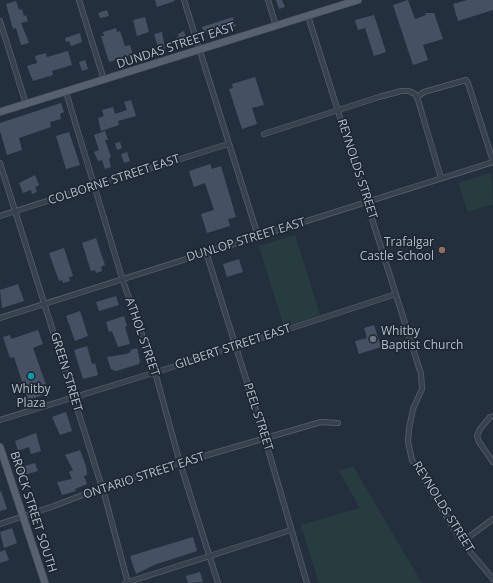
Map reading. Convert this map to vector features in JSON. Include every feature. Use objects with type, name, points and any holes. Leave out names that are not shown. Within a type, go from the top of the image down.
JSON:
[{"type":"main road","name":"DUNDAS STREET EAST","points":[[0,112],[358,0]]},
{"type":"main road","name":"BROCK STREET SOUTH","points":[[0,447],[45,583]]},
{"type":"street","points":[[79,0],[104,80]]},
{"type":"street","points":[[184,0],[258,236]]},
{"type":"street","points":[[268,0],[276,26]]},
{"type":"street","name":"REYNOLDS STREET","points":[[308,16],[422,374],[422,389],[413,409],[409,429],[408,442],[412,460],[462,542],[493,579]]},
{"type":"street","points":[[0,21],[26,104]]},
{"type":"street","points":[[417,97],[424,92],[466,80],[493,162]]},
{"type":"street","points":[[264,134],[401,91],[409,91],[417,97],[442,178]]},
{"type":"street","name":"ATHOL STREET","points":[[66,92],[96,186],[122,278],[155,372],[180,463],[218,583]]},
{"type":"street","name":"COLBORNE STREET EAST","points":[[0,216],[228,144]]},
{"type":"street","name":"DUNLOP STREET EAST","points":[[0,318],[122,278],[493,162]]},
{"type":"street","name":"GREEN STREET","points":[[0,163],[101,488],[127,583]]},
{"type":"street","name":"PEEL STREET","points":[[206,252],[265,438],[291,530],[308,583]]},
{"type":"street","name":"GILBERT STREET EAST","points":[[0,420],[73,396],[155,372],[396,294]]},
{"type":"street","points":[[493,416],[490,417],[480,429],[477,436],[479,442],[493,462]]},
{"type":"street","name":"ONTARIO STREET EAST","points":[[0,524],[101,488],[180,463],[321,422],[338,423]]},
{"type":"street","points":[[462,542],[493,519]]},
{"type":"street","points":[[127,583],[291,530]]},
{"type":"green space","points":[[491,173],[493,204],[468,212],[458,183]]},
{"type":"green space","points":[[295,235],[320,315],[284,327],[259,246]]},
{"type":"green space","points":[[353,466],[423,583],[319,583],[301,525],[360,508],[339,471]]},
{"type":"building","points":[[155,0],[174,0],[175,1],[157,7]]},
{"type":"building","points":[[276,0],[282,0],[285,7],[279,9]]},
{"type":"building","points":[[408,0],[415,19],[426,15],[425,13],[434,13],[443,39],[423,45],[428,60],[413,65],[393,5]]},
{"type":"building","points":[[467,0],[493,0],[493,10],[458,21],[453,4]]},
{"type":"building","points":[[16,1],[19,10],[22,9],[24,16],[26,15],[28,21],[21,23],[29,43],[21,45],[16,28],[13,29],[6,4]]},
{"type":"building","points":[[107,10],[109,16],[100,18],[98,13]]},
{"type":"building","points":[[374,15],[386,52],[374,56],[365,28],[358,30],[355,20]]},
{"type":"building","points":[[145,17],[149,32],[137,36],[133,20]]},
{"type":"building","points":[[233,17],[236,26],[208,35],[207,32],[204,33],[202,27]]},
{"type":"building","points":[[116,28],[117,32],[120,31],[125,46],[130,45],[133,55],[109,62],[101,36],[104,36],[103,32]]},
{"type":"building","points":[[184,31],[188,43],[178,45],[176,38],[179,37],[178,34]]},
{"type":"building","points":[[162,32],[165,49],[159,51],[154,34]]},
{"type":"building","points":[[80,33],[82,42],[71,46],[69,41],[66,42],[65,38]]},
{"type":"building","points":[[68,51],[72,65],[52,71],[53,75],[33,81],[27,66],[37,63],[35,56],[46,53],[47,57]]},
{"type":"building","points":[[85,60],[88,69],[82,71],[79,62]]},
{"type":"building","points":[[255,77],[264,105],[252,108],[257,124],[242,129],[229,89],[233,88],[232,84]]},
{"type":"building","points":[[131,100],[136,116],[118,121],[119,125],[101,131],[98,118],[104,116],[102,110],[113,107],[115,114],[127,110],[124,102]]},
{"type":"building","points":[[61,103],[64,112],[60,114],[61,119],[50,122],[51,127],[19,138],[22,150],[7,155],[0,131],[0,123]]},
{"type":"building","points":[[105,131],[108,140],[105,140],[111,157],[109,158],[111,167],[105,169],[102,160],[98,161],[94,152],[99,150],[94,135]]},
{"type":"building","points":[[69,132],[80,165],[66,169],[56,136]]},
{"type":"building","points":[[120,142],[122,148],[117,150],[115,143]]},
{"type":"building","points":[[127,152],[130,161],[124,163],[121,154]]},
{"type":"building","points":[[210,164],[212,169],[221,166],[236,217],[228,219],[230,226],[207,233],[201,214],[214,210],[205,183],[194,187],[189,171]]},
{"type":"building","points":[[35,175],[39,185],[35,187],[37,192],[32,194],[31,190],[23,193],[19,183]]},
{"type":"building","points":[[96,238],[105,265],[101,267],[102,271],[96,273],[95,270],[91,271],[82,243]]},
{"type":"building","points":[[64,248],[73,276],[69,277],[70,281],[63,283],[62,280],[59,281],[49,253]]},
{"type":"building","points":[[239,259],[243,272],[227,277],[223,264]]},
{"type":"building","points":[[18,284],[24,301],[2,308],[0,290]]},
{"type":"building","points":[[116,296],[119,305],[99,311],[96,302]]},
{"type":"building","points":[[80,311],[88,336],[75,341],[66,316]]},
{"type":"building","points":[[124,316],[127,326],[125,327],[130,344],[118,347],[112,331],[109,332],[106,322]]},
{"type":"building","name":"Whitby Baptist Church","points":[[374,325],[381,347],[359,354],[355,341],[367,338],[364,328]]},
{"type":"building","name":"Whitby Plaza","points":[[38,330],[43,344],[33,348],[49,393],[28,400],[14,357],[10,358],[3,337],[10,335],[11,339]]},
{"type":"building","points":[[87,346],[92,364],[95,363],[98,375],[83,379],[74,350]]},
{"type":"building","points":[[137,348],[140,361],[139,364],[116,371],[111,369],[107,357],[126,354],[131,352],[130,350]]},
{"type":"building","points":[[66,412],[72,431],[60,435],[52,417]]},
{"type":"building","points":[[36,433],[41,451],[31,454],[29,447],[18,451],[15,441]]},
{"type":"building","points":[[80,450],[86,466],[87,475],[84,476],[87,484],[75,489],[76,491],[62,495],[57,482],[72,479],[69,472],[73,470],[65,455]]},
{"type":"building","points":[[35,463],[38,471],[21,476],[18,468]]},
{"type":"building","points":[[1,491],[7,509],[0,511],[0,492]]},
{"type":"building","points":[[12,528],[17,543],[4,548],[0,532]]},
{"type":"building","points":[[193,537],[197,551],[154,565],[136,574],[130,556]]},
{"type":"building","points":[[5,550],[9,560],[0,563],[0,552]]},
{"type":"building","points":[[200,572],[203,582],[188,583],[186,576]]},
{"type":"place","name":"Trafalgar Castle School","points":[[442,250]]},
{"type":"place","name":"Whitby Baptist Church","points":[[373,339]]},
{"type":"place","name":"Whitby Plaza","points":[[31,376]]}]
